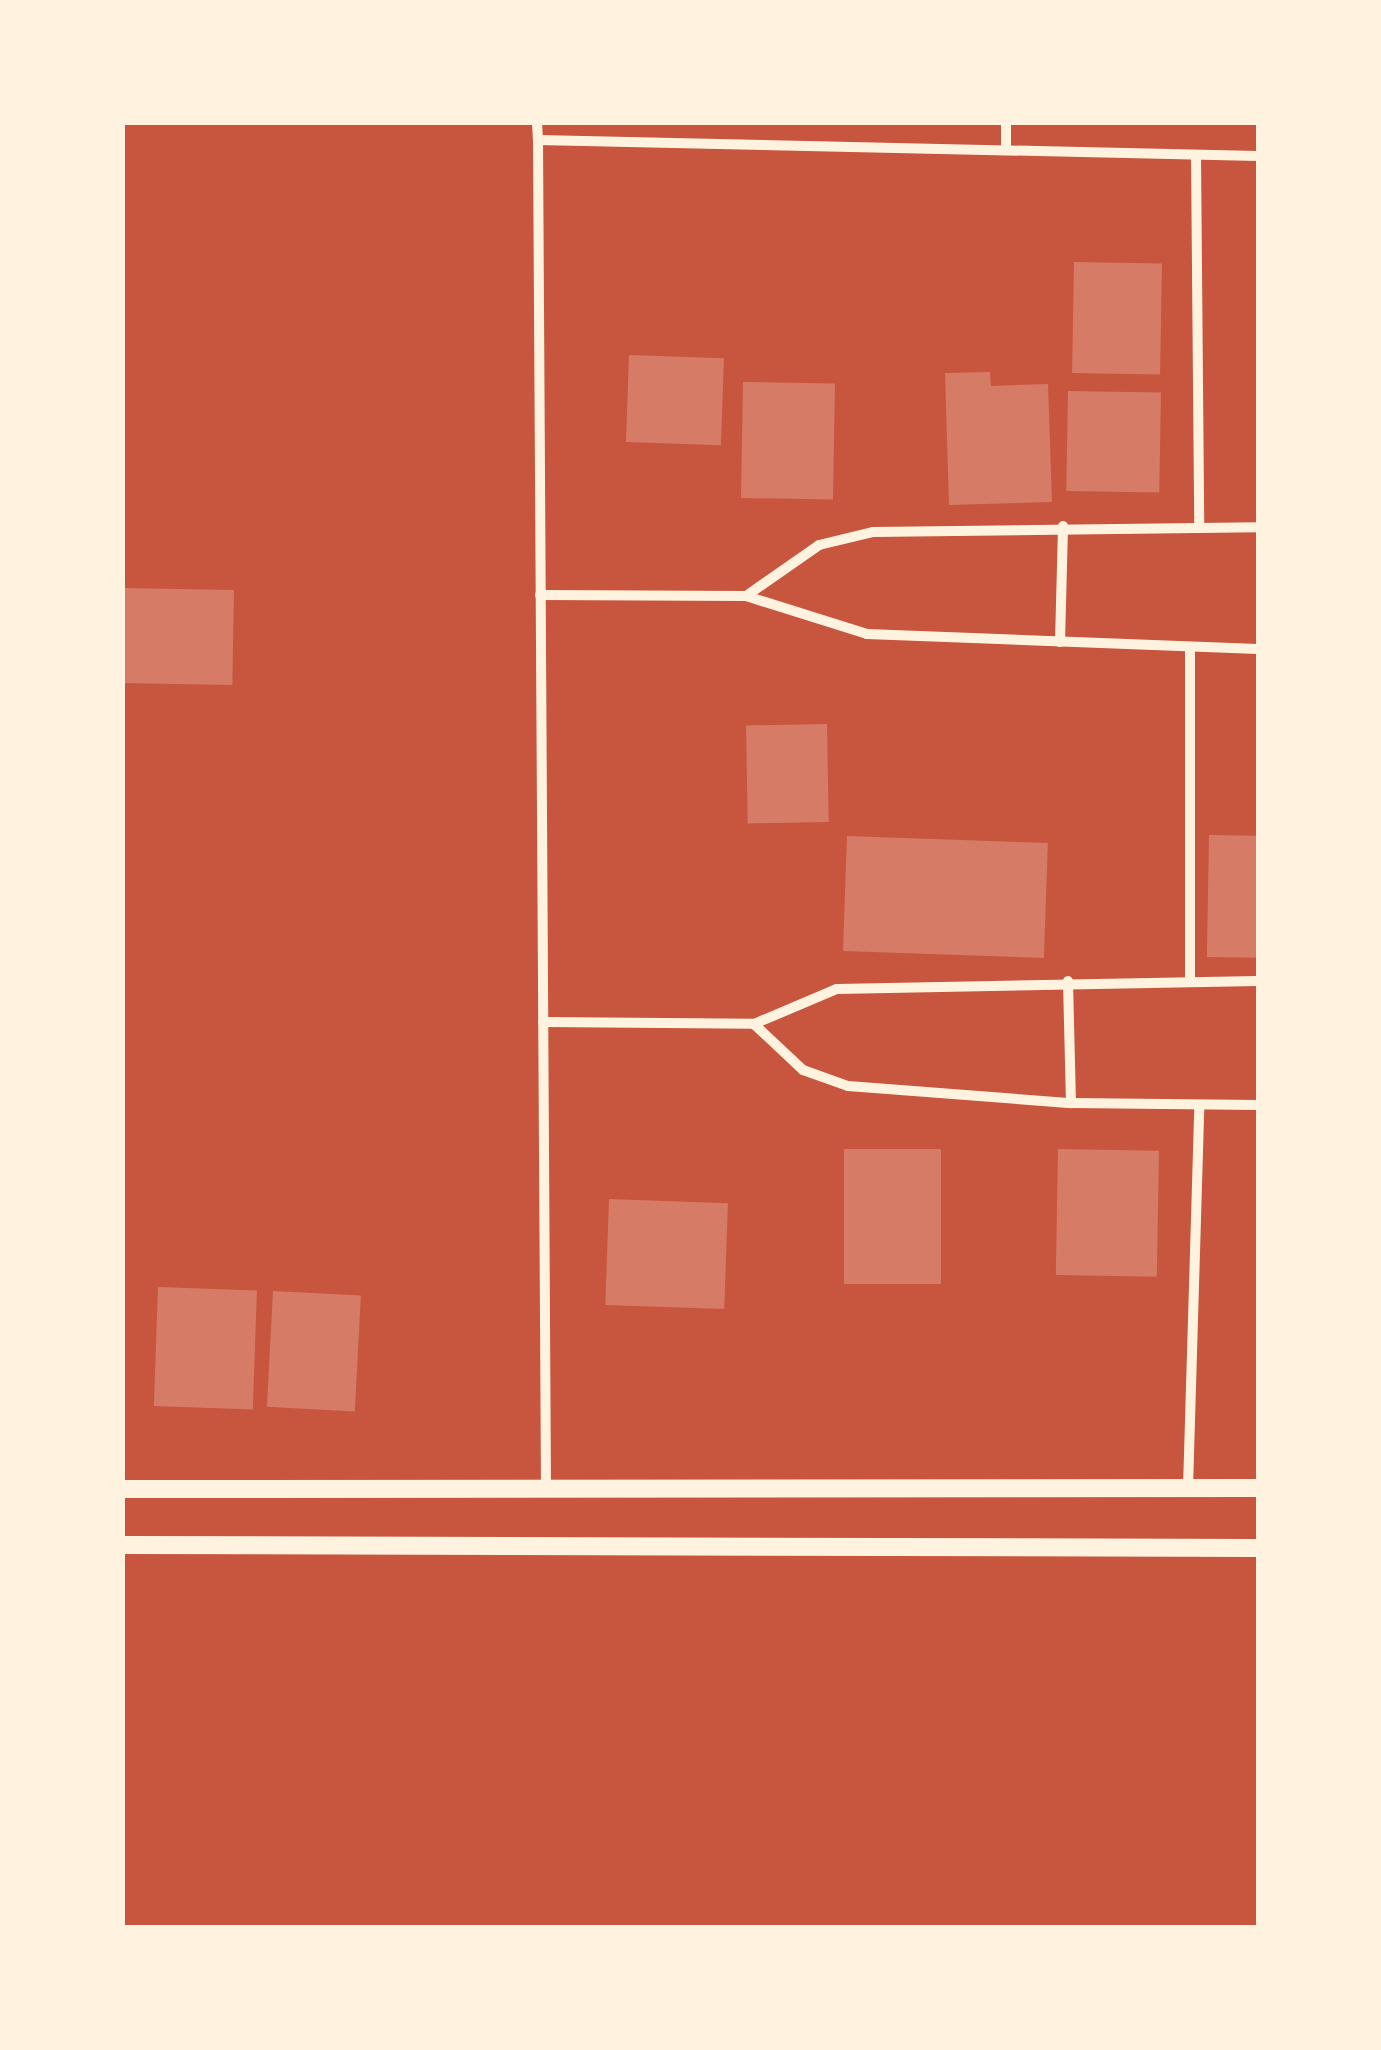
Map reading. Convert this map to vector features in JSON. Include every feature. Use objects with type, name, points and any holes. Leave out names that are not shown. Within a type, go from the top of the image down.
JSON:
[{"type":"street","points":[[537,122],[546,1488]]},
{"type":"street","points":[[1006,122],[1006,150]]},
{"type":"street","points":[[538,140],[1258,156]]},
{"type":"street","points":[[1196,155],[1199,525]]},
{"type":"street","points":[[746,596],[818,545],[873,532],[1062,526],[1258,527]]},
{"type":"street","points":[[1060,642],[1062,526]]},
{"type":"street","points":[[540,594],[746,596],[867,634],[1190,650],[1258,649]]},
{"type":"street","points":[[1190,650],[1190,981]]},
{"type":"street","points":[[543,1022],[754,1024],[838,989],[1068,981],[1258,982]]},
{"type":"street","points":[[1068,981],[1071,1103]]},
{"type":"street","points":[[754,1024],[802,1070],[848,1086],[1071,1103],[1199,1108],[1258,1105]]},
{"type":"street","points":[[1188,1488],[1199,1108]]},
{"type":"street","points":[[122,1488],[1258,1488]]},
{"type":"street","points":[[122,1545],[1258,1548]]},
{"type":"building","points":[[1074,262],[1162,264],[1160,375],[1072,373]]},
{"type":"building","points":[[629,355],[724,358],[721,445],[626,442]]},
{"type":"building","points":[[990,372],[991,386],[1048,384],[1052,502],[949,505],[945,373]]},
{"type":"building","points":[[743,382],[835,384],[833,500],[741,498]]},
{"type":"building","points":[[1068,391],[1161,393],[1159,493],[1066,491]]},
{"type":"building","points":[[122,588],[234,590],[232,685],[122,683]]},
{"type":"building","points":[[827,724],[829,822],[748,823],[746,725]]},
{"type":"building","points":[[1209,835],[1258,836],[1256,958],[1207,957]]},
{"type":"building","points":[[847,836],[1048,843],[1044,958],[843,951]]},
{"type":"building","points":[[844,1149],[941,1149],[941,1284],[844,1284]]},
{"type":"building","points":[[1058,1149],[1159,1151],[1157,1277],[1056,1275]]},
{"type":"building","points":[[609,1199],[728,1203],[724,1309],[605,1305]]},
{"type":"building","points":[[158,1287],[257,1290],[253,1409],[154,1406]]},
{"type":"building","points":[[273,1291],[361,1296],[355,1411],[267,1407]]}]
